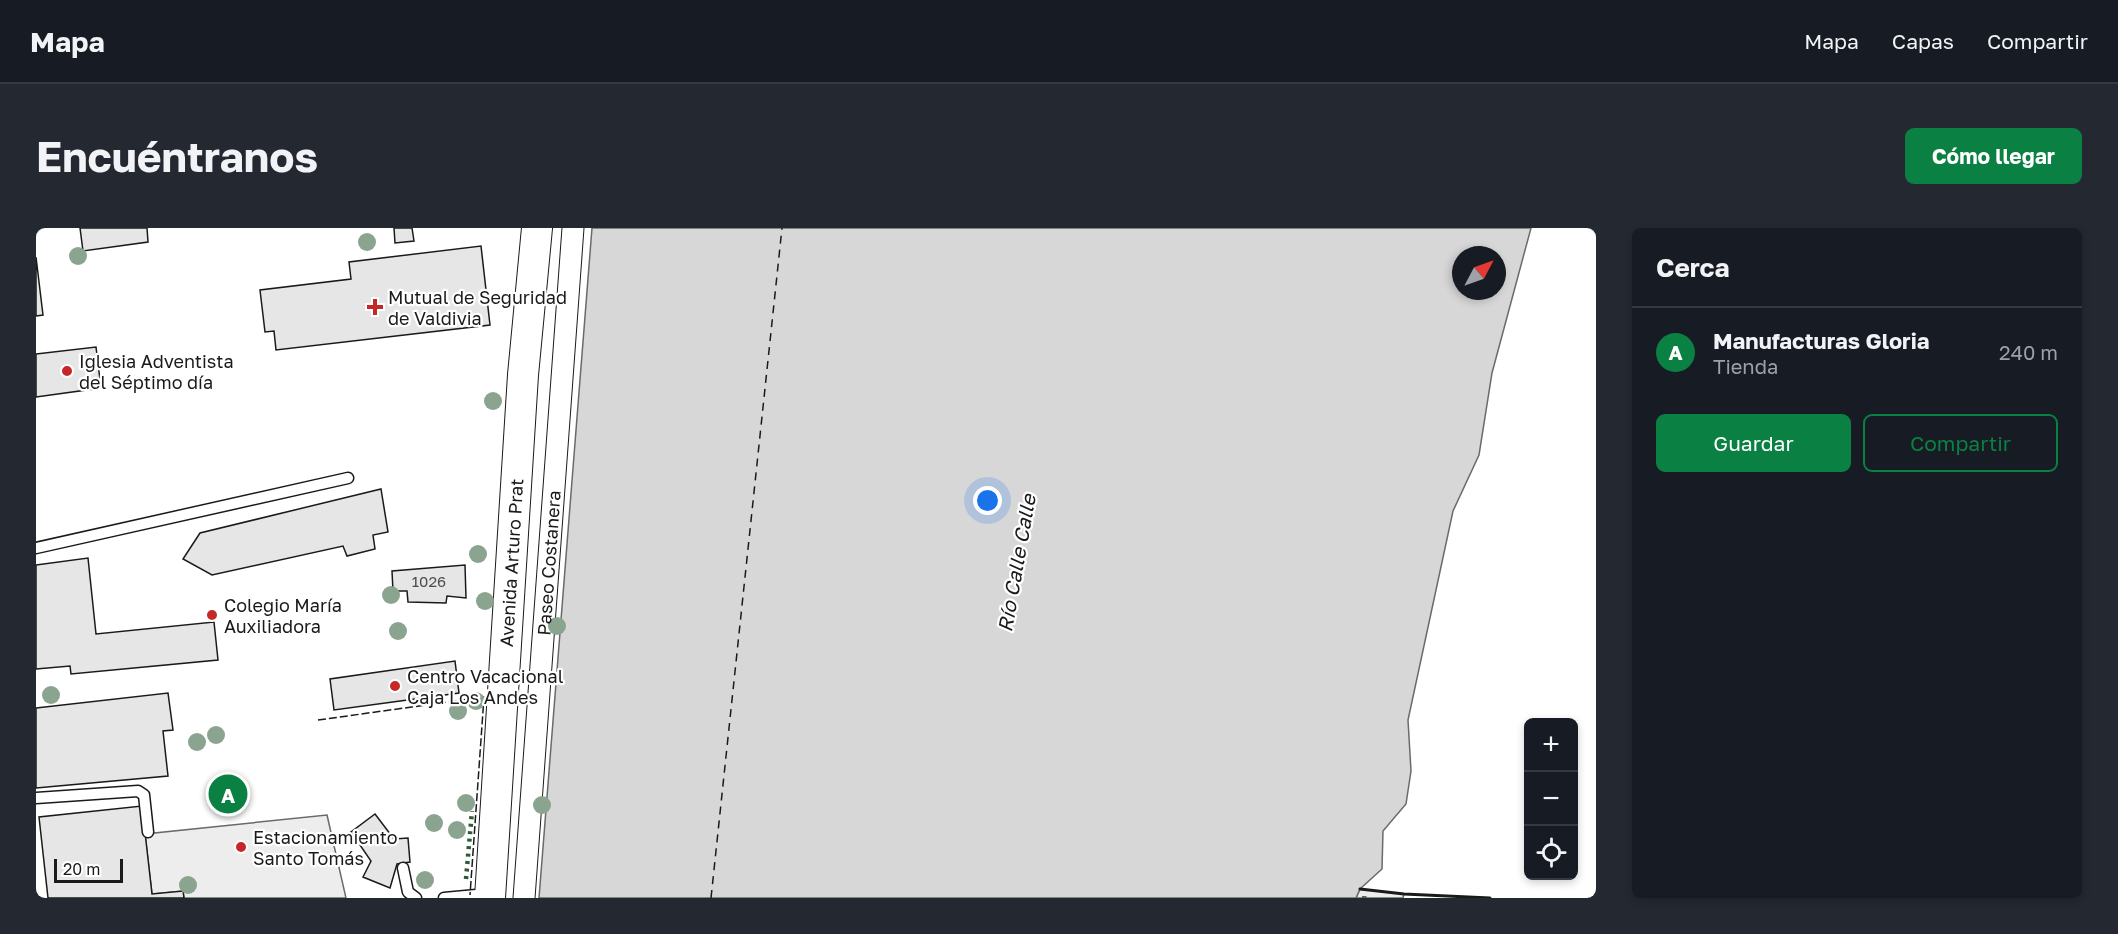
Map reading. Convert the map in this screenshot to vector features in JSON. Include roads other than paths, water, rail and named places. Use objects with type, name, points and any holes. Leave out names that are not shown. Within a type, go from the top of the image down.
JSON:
[{"type":"main road","name":"Avenida Arturo Prat","points":[[490,896],[523,375],[537,228]]},
{"type":"street","name":"Paseo Costanera","points":[[524,898],[573,228]]},
{"type":"lane","points":[[36,548],[348,478]]},
{"type":"lane","points":[[36,798],[138,791],[144,795],[148,832]]},
{"type":"lane","points":[[403,868],[408,892],[416,898]]},
{"type":"lane","points":[[444,898],[490,896]]},
{"type":"water","name":"Río Calle Calle","points":[[592,228],[1531,228],[1492,373],[1479,455],[1453,511],[1408,720],[1411,771],[1406,804],[1383,831],[1382,869],[1360,889],[1356,898],[539,898]]},
{"type":"place","name":"Mutual de Seguridad de Valdivia","points":[[375,307]]},
{"type":"place","name":"Iglesia Adventista del Séptimo día","points":[[67,371]]},
{"type":"place","name":"Colegio María Auxiliadora","points":[[212,615]]},
{"type":"place","name":"Centro Vacacional Caja Los Andes","points":[[395,686]]},
{"type":"place","name":"Manufacturas Gloria","points":[[228,794]]},
{"type":"place","name":"Estacionamiento Santo Tomás","points":[[241,847]]}]
